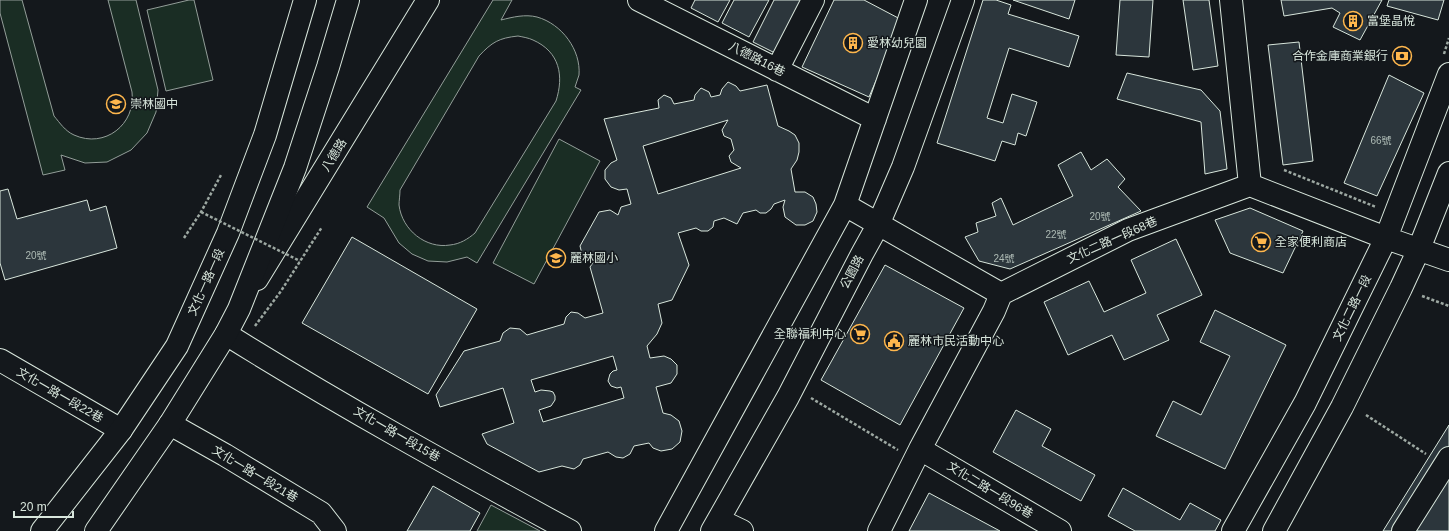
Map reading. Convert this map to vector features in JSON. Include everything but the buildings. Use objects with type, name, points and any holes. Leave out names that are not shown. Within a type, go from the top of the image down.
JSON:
[{"type":"street","name":"文化一路一段","points":[[42,531],[121,430],[177,346],[228,233],[265,135],[305,0]]},
{"type":"street","points":[[101,529],[170,424],[226,334],[239,309],[295,168],[348,0]]},
{"type":"street","name":"八德路","points":[[239,309],[428,0]]},
{"type":"street","name":"八德路16巷","points":[[639,0],[875,119]]},
{"type":"street","points":[[778,70],[813,0]]},
{"type":"street","points":[[666,531],[845,205],[916,0]]},
{"type":"street","name":"公園路","points":[[715,525],[793,387],[878,225],[903,167],[963,0]]},
{"type":"street","points":[[1231,0],[1250,185],[1386,238],[1449,260]]},
{"type":"street","name":"文化二路一段","points":[[1233,531],[1305,403],[1386,238],[1449,74]]},
{"type":"street","points":[[1274,531],[1342,407],[1419,249],[1449,173]]},
{"type":"street","name":"文化二路一段68巷","points":[[1000,294],[1128,230],[1250,185]]},
{"type":"street","points":[[845,205],[1000,294],[994,311],[920,449],[879,531]]},
{"type":"street","name":"文化一路一段15巷","points":[[226,334],[293,375],[491,488],[570,531]]},
{"type":"street","name":"文化一路一段22巷","points":[[0,360],[121,430]]},
{"type":"street","name":"文化一路一段21巷","points":[[170,424],[225,455],[321,513],[335,531]]},
{"type":"street","name":"文化二路一段96巷","points":[[920,449],[1060,531]]},
{"type":"street","points":[[1403,531],[1439,457]]},
{"type":"street","points":[[715,525],[742,531]]},
{"type":"path","points":[[1284,170],[1379,208]]},
{"type":"path","points":[[184,238],[201,212],[221,175]]},
{"type":"path","points":[[201,212],[300,261]]},
{"type":"path","points":[[281,291],[322,227]]},
{"type":"path","points":[[1422,296],[1449,306]]},
{"type":"path","points":[[793,387],[898,450],[920,449]]},
{"type":"path","points":[[1366,415],[1439,457]]},
{"type":"green space","points":[[0,0],[22,0],[54,116],[63,127],[74,135],[97,139],[116,131],[124,123],[132,104],[132,92],[108,0],[136,0],[158,90],[156,112],[147,133],[131,150],[107,162],[85,163],[61,155],[65,170],[43,175],[0,13]]},
{"type":"green space","points":[[194,0],[213,80],[166,91],[147,10]]},
{"type":"green space","points":[[493,0],[512,0],[501,20],[514,17],[532,16],[546,20],[562,32],[568,39],[577,56],[579,75],[575,87],[581,90],[477,263],[467,257],[447,262],[428,261],[412,254],[399,243],[384,218],[367,207]],"holes":[[[518,36],[531,39],[542,45],[554,58],[558,66],[560,83],[556,101],[475,233],[457,244],[441,245],[424,241],[410,230],[401,214],[399,205],[400,190],[479,56],[488,47],[496,42],[506,38]]]},
{"type":"green space","points":[[559,139],[600,161],[534,284],[493,263]]},
{"type":"green space","points":[[491,505],[540,531],[477,531]]},
{"type":"place","name":"富堡晶悅","points":[[1353,21]]},
{"type":"place","name":"愛林幼兒園","points":[[853,43]]},
{"type":"place","name":"合作金庫商業銀行","points":[[1402,56]]},
{"type":"place","name":"崇林國中","points":[[116,104]]},
{"type":"place","name":"全家便利商店","points":[[1261,242]]},
{"type":"place","name":"麗林國小","points":[[556,258]]},
{"type":"place","name":"全聯福利中心","points":[[860,334]]},
{"type":"place","name":"麗林市民活動中心","points":[[894,341]]}]
